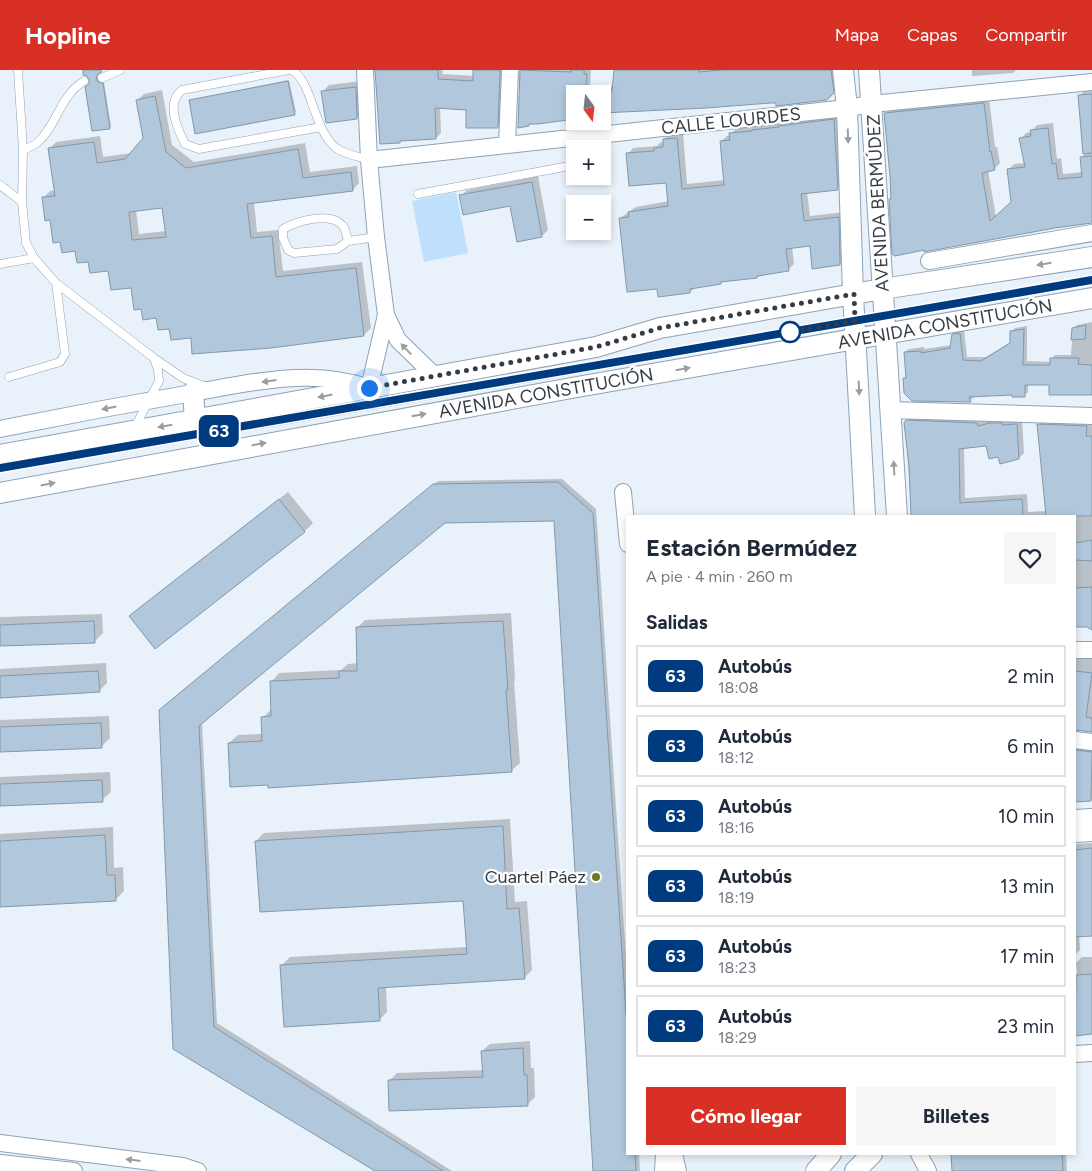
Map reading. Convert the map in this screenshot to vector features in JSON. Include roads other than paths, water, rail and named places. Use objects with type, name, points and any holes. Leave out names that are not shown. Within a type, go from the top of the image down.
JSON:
[{"type":"street","points":[[365,70],[369,160],[386,315],[398,340],[435,376]]},
{"type":"street","points":[[507,145],[510,70]]},
{"type":"street","name":"AVENIDA BERMÚDEZ","points":[[843,70],[848,108],[854,294],[865,515]]},
{"type":"street","name":"AVENIDA BERMÚDEZ","points":[[869,70],[896,515]]},
{"type":"street","name":"CALLE LOURDES","points":[[369,160],[872,104],[1092,82]]},
{"type":"street","points":[[929,261],[1092,233]]},
{"type":"street","name":"AVENIDA CONSTITUCIÓN","points":[[0,455],[596,347],[660,328],[882,289],[1092,257]]},
{"type":"street","name":"AVENIDA CONSTITUCIÓN","points":[[0,492],[548,392],[885,324],[1092,298]]},
{"type":"street","points":[[0,429],[150,400],[286,378],[341,380],[369,388],[386,315]]},
{"type":"street","points":[[195,420],[202,391]]},
{"type":"street","points":[[890,410],[1092,416]]},
{"type":"street","points":[[623,492],[626,523]]},
{"type":"street","points":[[1076,650],[1092,650]]},
{"type":"street","points":[[1076,740],[1092,742]]},
{"type":"street","points":[[1076,818],[1092,817]]},
{"type":"street","points":[[1076,834],[1092,833]]},
{"type":"street","points":[[1076,1054],[1092,1053]]},
{"type":"street","points":[[0,1143],[183,1166],[198,1171]]},
{"type":"street","points":[[663,1171],[664,1155]]},
{"type":"street","points":[[674,1155],[678,1171]]},
{"type":"street","points":[[816,1171],[830,1155]]},
{"type":"street","points":[[855,1171],[873,1155]]},
{"type":"street","points":[[920,1155],[929,1171]]},
{"type":"street","points":[[929,1171],[931,1155]]},
{"type":"street","points":[[0,1163],[74,1171]]},
{"type":"lane","points":[[18,70],[23,150],[22,202],[26,243],[34,258],[56,284],[154,358],[202,391]]},
{"type":"lane","points":[[102,78],[120,70]]},
{"type":"lane","points":[[321,127],[199,149],[185,144],[176,126],[174,106],[177,94],[182,90],[290,70],[296,73],[303,82],[321,127],[337,149],[369,160]]},
{"type":"lane","points":[[23,150],[36,143],[49,128],[73,88],[84,81]]},
{"type":"lane","points":[[602,140],[606,134]]},
{"type":"lane","points":[[418,194],[566,167]]},
{"type":"lane","points":[[0,185],[22,202]]},
{"type":"lane","points":[[348,241],[343,226],[333,220],[323,218],[292,224],[283,228],[288,250],[294,253],[337,249],[348,241],[376,237]]},
{"type":"lane","points":[[0,264],[34,258]]},
{"type":"lane","points":[[885,324],[1092,280]]},
{"type":"lane","points":[[9,377],[60,362],[65,354],[56,284]]},
{"type":"lane","points":[[0,468],[336,412],[856,330]]},
{"type":"lane","points":[[133,431],[158,381],[158,370],[154,358]]},
{"type":"place","name":"Cuartel Páez","points":[[596,877]]}]
